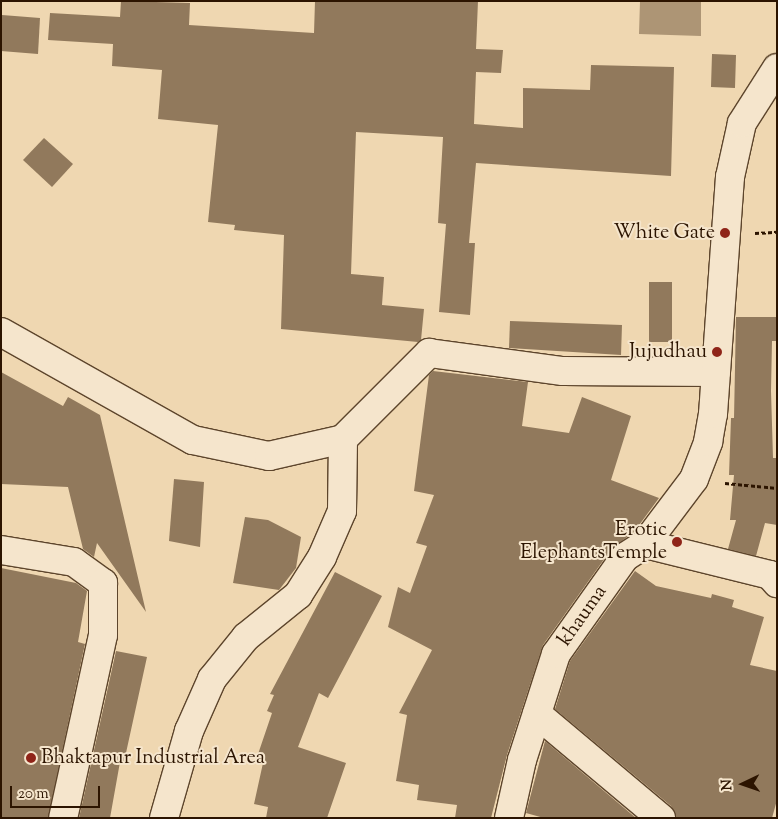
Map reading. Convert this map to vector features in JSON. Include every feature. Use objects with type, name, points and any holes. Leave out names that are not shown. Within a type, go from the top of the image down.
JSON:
[{"type":"street","name":"khauma","points":[[508,818],[556,654],[625,557],[645,544],[694,479],[708,442],[716,372],[730,177],[742,123],[777,68]]},
{"type":"street","points":[[1,332],[192,440],[269,456],[343,439],[428,353],[562,370],[716,372]]},
{"type":"street","points":[[164,818],[189,731],[212,679],[246,637],[298,596],[322,557],[342,511],[343,439]]},
{"type":"street","points":[[645,544],[770,575],[777,583]]},
{"type":"street","points":[[1,550],[74,562],[103,583],[103,635],[63,818]]},
{"type":"street","points":[[537,714],[661,818]]},
{"type":"path","points":[[694,479],[777,488]]},
{"type":"shaded area","points":[[640,1],[701,1],[701,36],[639,34]]},
{"type":"building","points":[[121,1],[190,3],[189,25],[314,33],[315,1],[478,1],[476,49],[503,50],[501,73],[476,72],[474,124],[523,128],[523,88],[590,90],[591,65],[674,67],[671,176],[476,163],[469,243],[475,243],[470,315],[439,312],[446,224],[438,223],[443,137],[356,132],[351,274],[384,277],[382,305],[424,309],[421,340],[418,342],[281,329],[284,235],[234,230],[235,225],[208,222],[218,125],[158,119],[162,70],[112,66],[113,44],[48,40],[50,13],[120,17]]},
{"type":"building","points":[[2,15],[40,18],[38,54],[1,51]]},
{"type":"building","points":[[712,54],[736,55],[735,88],[711,87]]},
{"type":"building","points":[[44,138],[73,164],[52,187],[23,160]]},
{"type":"building","points":[[649,282],[672,282],[672,342],[649,342]]},
{"type":"building","points":[[736,317],[777,317],[777,341],[772,341],[771,391],[773,458],[777,458],[777,525],[765,523],[756,556],[728,549],[736,520],[730,520],[734,475],[729,475],[731,418],[734,418]]},
{"type":"building","points":[[510,321],[622,325],[621,355],[509,348]]},
{"type":"building","points":[[433,371],[528,382],[522,426],[569,433],[582,397],[631,416],[611,480],[659,498],[634,532],[612,548],[543,645],[507,755],[491,818],[455,818],[457,805],[417,800],[419,785],[396,781],[407,715],[399,713],[432,650],[388,627],[398,587],[410,593],[427,546],[416,543],[434,495],[414,491],[429,375]]},
{"type":"building","points":[[1,372],[63,406],[68,397],[100,415],[146,612],[97,543],[94,557],[83,549],[68,487],[1,484]]},
{"type":"building","points":[[174,479],[204,482],[200,547],[169,541]]},
{"type":"building","points":[[245,517],[268,520],[301,537],[296,568],[279,590],[233,583]]},
{"type":"building","points":[[1,568],[76,583],[87,591],[78,642],[85,644],[48,818],[1,818]]},
{"type":"building","points":[[635,571],[656,586],[711,598],[712,594],[734,600],[732,607],[764,617],[750,665],[777,671],[777,800],[772,818],[676,818],[671,806],[555,709],[570,661]]},
{"type":"building","points":[[335,572],[382,596],[328,698],[319,693],[298,747],[346,763],[327,818],[266,818],[268,807],[254,804],[263,763],[256,760],[272,713],[267,711],[274,695],[270,694]]},
{"type":"building","points":[[116,651],[147,657],[124,762],[120,762],[110,818],[79,818]]},
{"type":"building","points":[[545,741],[636,818],[544,818],[526,813]]},
{"type":"place","name":"White Gate","points":[[725,233]]},
{"type":"place","name":"Jujudhau","points":[[717,352]]},
{"type":"place","name":"Erotic ElephantsTemple","points":[[677,542]]},
{"type":"place","name":"Bhaktapur Industrial Area","points":[[31,758]]}]
